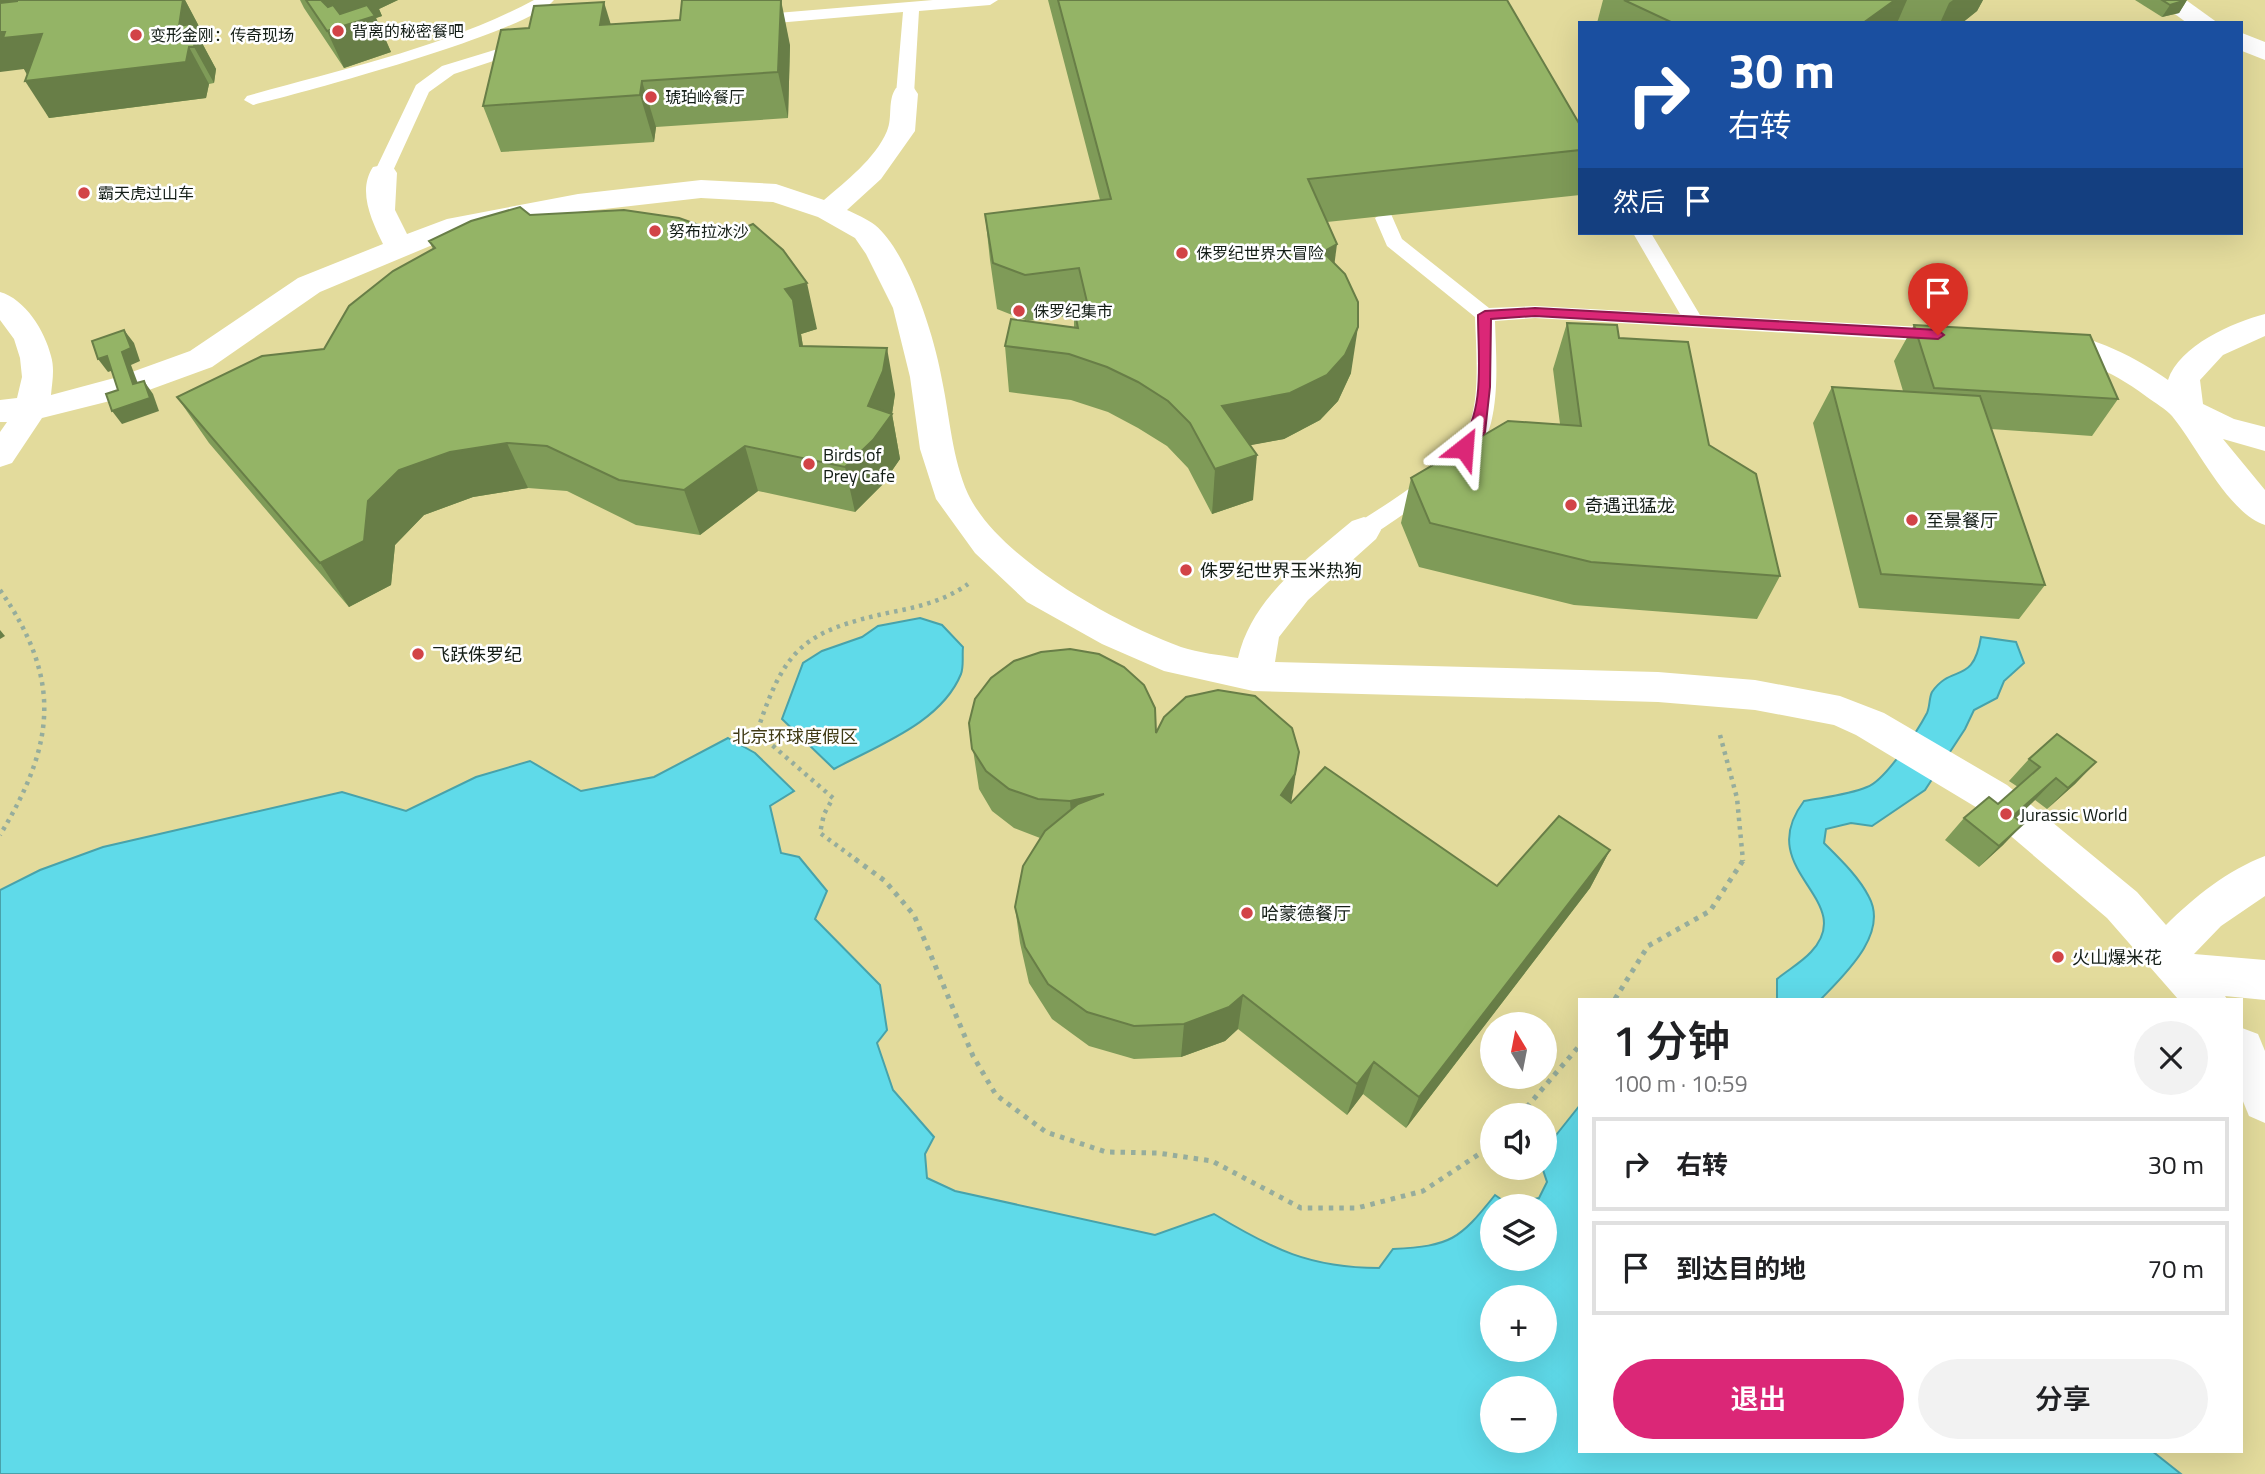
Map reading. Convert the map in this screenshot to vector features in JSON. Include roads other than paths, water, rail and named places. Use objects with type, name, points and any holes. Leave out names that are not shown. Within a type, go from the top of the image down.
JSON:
[{"type":"street","points":[[2169,0],[2202,21]]},
{"type":"street","points":[[2243,41],[2265,52]]},
{"type":"street","points":[[828,211],[871,173],[901,131],[905,94]]},
{"type":"street","points":[[383,173],[381,210],[399,247]]},
{"type":"street","points":[[15,410],[51,406],[127,386],[201,359],[309,285],[447,228],[578,203],[701,189],[776,193],[828,211],[865,232],[880,252],[908,308],[926,377],[937,449],[953,499],[987,544],[1040,592],[1115,634],[1177,662],[1253,676],[1706,690],[1755,695],[1840,711],[1870,724],[1993,797],[2122,905],[2185,975],[2265,979]]},
{"type":"street","points":[[0,302],[22,323],[36,346],[38,381],[15,410],[0,455]]},
{"type":"street","points":[[2265,324],[2212,348],[2184,378],[2187,410],[2213,450],[2265,512]]},
{"type":"street","points":[[2019,340],[2060,343],[2097,353],[2131,369],[2187,410],[2222,427],[2265,439]]},
{"type":"street","points":[[1253,676],[1262,633],[1294,590],[1364,530]]},
{"type":"street","points":[[2185,975],[2206,913],[2265,874]]},
{"type":"street","points":[[2243,1051],[2265,1101]]},
{"type":"lane","points":[[253,100],[411,54],[509,20],[546,0]]},
{"type":"lane","points":[[730,22],[911,9],[990,0]]},
{"type":"lane","points":[[905,94],[911,9]]},
{"type":"lane","points":[[383,173],[422,89],[448,70],[538,42]]},
{"type":"lane","points":[[1384,218],[1394,242],[1485,315],[1535,312],[1965,336]]},
{"type":"lane","points":[[1643,235],[1694,321]]},
{"type":"lane","points":[[1364,530],[1436,480],[1478,432],[1484,387],[1485,315]]},
{"type":"water","points":[[920,618],[942,625],[963,647],[962,671],[952,691],[939,706],[906,731],[834,769],[782,719],[803,663],[822,651],[862,637],[878,626]]},
{"type":"water","points":[[1981,637],[2016,642],[2024,663],[2004,681],[1997,698],[1974,710],[1965,729],[1925,790],[1872,826],[1851,823],[1826,829],[1824,843],[1860,882],[1874,911],[1869,939],[1861,953],[1822,998],[1777,998],[1777,979],[1811,952],[1823,933],[1823,916],[1796,866],[1790,847],[1791,825],[1804,801],[1860,790],[1874,783],[1900,754],[1923,721],[1932,692],[1947,678],[1967,668],[1977,652]]},
{"type":"water","points":[[728,738],[755,753],[794,791],[770,806],[781,853],[799,857],[827,891],[815,919],[880,985],[887,1030],[877,1043],[893,1090],[934,1137],[925,1154],[927,1178],[955,1191],[1155,1235],[1214,1214],[1292,1254],[1354,1267],[1379,1268],[1393,1249],[1428,1246],[1452,1238],[1480,1213],[1480,1271],[1557,1271],[1557,1194],[1541,1194],[1546,1180],[1557,1180],[1557,1134],[1578,1108],[1578,1453],[2155,1453],[2181,1474],[0,1474],[0,890],[40,870],[103,847],[342,792],[406,811],[476,777],[530,761],[581,791],[654,777]]},
{"type":"place","name":"背离的秘密餐吧","points":[[338,31]]},
{"type":"place","name":"变形金刚：传奇现场","points":[[136,35]]},
{"type":"place","name":"琥珀岭餐厅","points":[[651,97]]},
{"type":"place","name":"霸天虎过山车","points":[[84,193]]},
{"type":"place","name":"努布拉冰沙","points":[[655,231]]},
{"type":"place","name":"侏罗纪世界大冒险","points":[[1182,253]]},
{"type":"place","name":"侏罗纪集市","points":[[1019,311]]},
{"type":"place","name":"Birds of Prey Cafe","points":[[809,464]]},
{"type":"place","name":"奇遇迅猛龙","points":[[1571,505]]},
{"type":"place","name":"至景餐厅","points":[[1912,520]]},
{"type":"place","name":"侏罗纪世界玉米热狗","points":[[1186,570]]},
{"type":"place","name":"飞跃侏罗纪","points":[[418,654]]},
{"type":"place","name":"Jurassic World","points":[[2006,814]]},
{"type":"place","name":"哈蒙德餐厅","points":[[1247,913]]},
{"type":"place","name":"火山爆米花","points":[[2058,957]]},
{"type":"park label","name":"北京环球度假区","points":[[795,736]]}]
